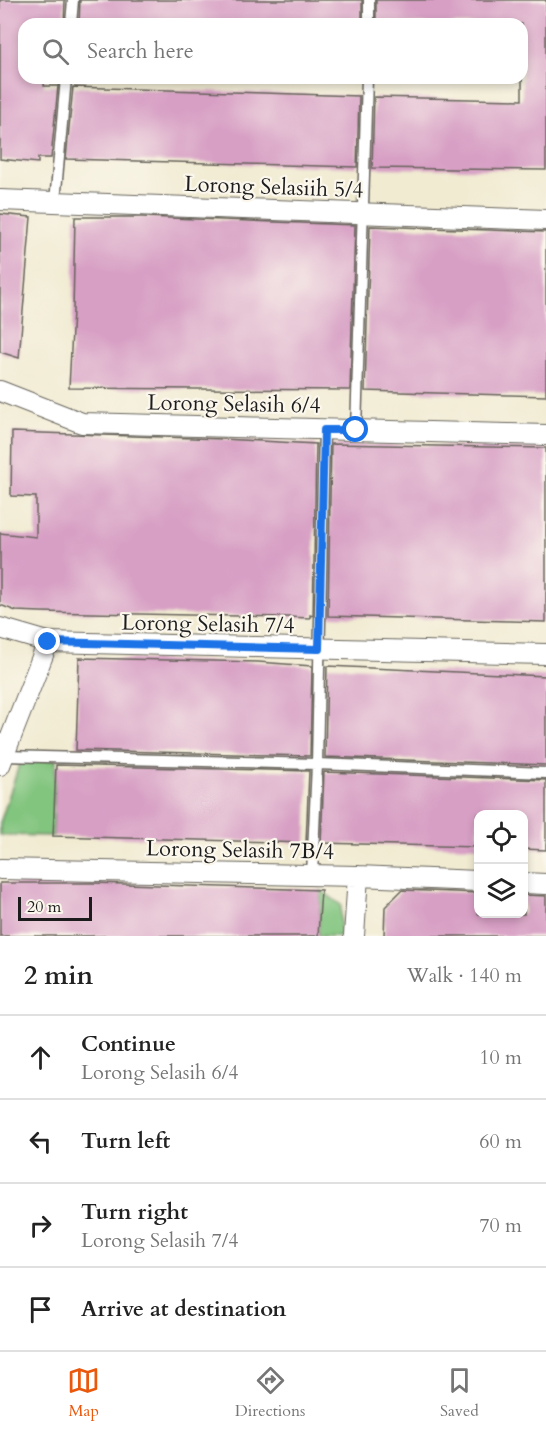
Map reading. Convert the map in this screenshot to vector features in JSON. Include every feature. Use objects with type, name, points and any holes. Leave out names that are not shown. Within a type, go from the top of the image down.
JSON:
[{"type":"street","name":"Lorong Selasiih 5/4","points":[[0,200],[546,220]]},
{"type":"street","name":"Lorong Selasih 6/4","points":[[0,391],[82,423],[546,435]]},
{"type":"street","name":"Lorong Selasih 7/4","points":[[0,628],[48,642],[546,654]]},
{"type":"street","points":[[2,761],[48,642]]},
{"type":"street","name":"Lorong Selasih 7B/4","points":[[0,869],[358,876],[474,881]]},
{"type":"street","points":[[354,936],[358,876]]},
{"type":"street","points":[[528,883],[546,884]]},
{"type":"lane","points":[[72,18],[73,0]]},
{"type":"lane","points":[[369,0],[369,18]]},
{"type":"lane","points":[[55,202],[65,84]]},
{"type":"lane","points":[[356,430],[367,84]]},
{"type":"lane","points":[[312,875],[317,764],[324,430]]},
{"type":"lane","points":[[2,761],[317,764],[546,773]]},
{"type":"green space","points":[[21,759],[56,760],[53,836],[0,835],[0,823]]},
{"type":"green space","points":[[321,890],[341,905],[340,936],[318,936]]},
{"type":"building","points":[[0,0],[65,0],[64,18],[18,18],[18,84],[58,86],[51,158],[38,158],[38,163],[0,159]]},
{"type":"building","points":[[80,0],[362,0],[362,18],[79,18]]},
{"type":"building","points":[[376,0],[546,0],[546,170],[372,168],[374,97],[522,100],[522,84],[528,84],[528,18],[376,18]]},
{"type":"building","points":[[73,87],[359,96],[357,167],[66,159]]},
{"type":"building","points":[[0,214],[31,217],[19,358],[0,352]]},
{"type":"building","points":[[75,217],[142,217],[355,225],[350,390],[69,388]]},
{"type":"building","points":[[370,226],[546,232],[546,396],[365,391]]},
{"type":"building","points":[[12,432],[316,444],[313,616],[310,615],[310,618],[41,612],[16,611],[0,605],[0,533],[36,537],[36,497],[11,496]]},
{"type":"building","points":[[331,444],[546,448],[546,622],[328,616]]},
{"type":"building","points":[[79,658],[258,662],[312,666],[310,756],[76,750]]},
{"type":"building","points":[[327,666],[546,676],[546,765],[325,757]]},
{"type":"building","points":[[56,765],[309,771],[306,843],[53,836]]},
{"type":"building","points":[[324,772],[546,780],[546,850],[528,849],[528,810],[474,810],[474,847],[321,843]]},
{"type":"building","points":[[0,883],[92,883],[321,890],[318,936],[0,936]]},
{"type":"building","points":[[402,890],[474,893],[474,918],[528,918],[528,895],[546,896],[546,936],[384,936],[385,907]]},
{"type":"route","points":[[48,642],[319,649],[324,430],[356,430]]}]
